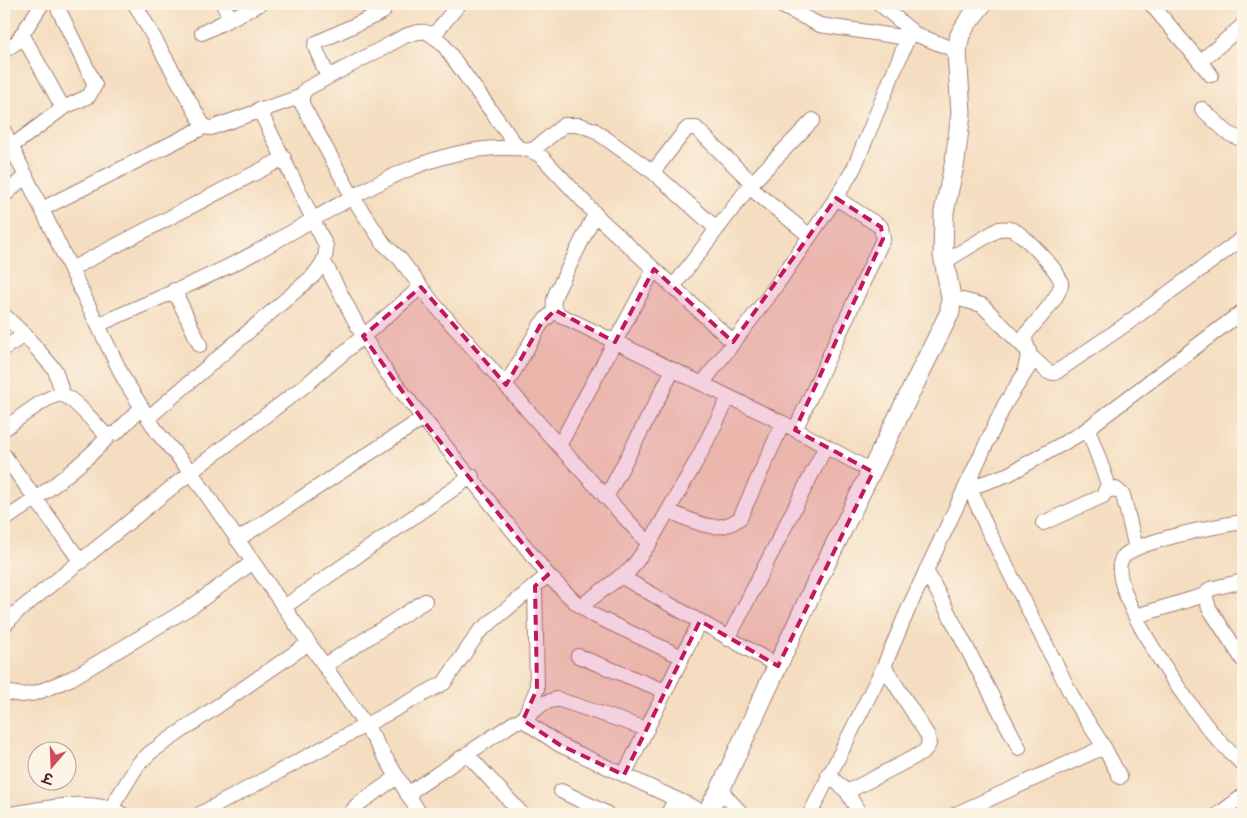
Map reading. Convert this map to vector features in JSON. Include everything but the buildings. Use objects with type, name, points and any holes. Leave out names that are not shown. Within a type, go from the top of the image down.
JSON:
[{"type":"street","points":[[4,51],[17,42],[42,4]]},
{"type":"street","points":[[12,146],[63,108],[89,96],[95,85],[56,4]]},
{"type":"street","points":[[135,4],[204,126]]},
{"type":"street","points":[[223,4],[230,18]]},
{"type":"street","points":[[202,33],[260,4]]},
{"type":"street","points":[[434,36],[459,4]]},
{"type":"street","points":[[779,4],[820,25],[909,34],[957,51]]},
{"type":"street","points":[[523,720],[560,745],[706,814],[720,790],[815,585],[947,322],[951,297],[944,262],[944,212],[955,161],[961,113],[957,51],[960,35],[982,4]]},
{"type":"street","points":[[1151,4],[1211,75]]},
{"type":"street","points":[[885,5],[909,34]]},
{"type":"street","points":[[328,77],[315,47],[316,43],[383,12]]},
{"type":"street","points":[[1200,62],[1243,24]]},
{"type":"street","points":[[518,148],[442,43],[434,36],[421,30],[405,36],[306,89],[302,96],[302,104],[352,198],[384,244],[400,259],[421,288],[559,446],[649,544]]},
{"type":"street","points":[[22,34],[63,108]]},
{"type":"street","points":[[702,384],[771,293],[836,198],[854,168],[909,34]]},
{"type":"street","points":[[42,209],[204,126],[211,128],[259,109],[302,96]]},
{"type":"street","points":[[4,520],[36,500],[81,465],[110,435],[145,413],[313,276],[324,262],[326,246],[259,109]]},
{"type":"street","points":[[1202,109],[1229,134],[1243,140]]},
{"type":"street","points":[[674,287],[751,185],[813,120]]},
{"type":"street","points":[[534,150],[558,128],[564,125],[580,125],[594,130],[653,172],[717,229]]},
{"type":"street","points":[[653,172],[688,128],[696,128],[704,134],[751,185],[810,236]]},
{"type":"street","points":[[4,131],[98,325],[145,413],[191,472],[309,642],[366,726],[420,814]]},
{"type":"street","points":[[98,325],[256,253],[395,175],[478,148],[518,148],[534,150],[595,214],[733,342]]},
{"type":"street","points":[[71,269],[284,158]]},
{"type":"street","points":[[4,196],[26,175]]},
{"type":"street","points":[[668,511],[714,528],[730,526],[740,518],[789,426],[883,238],[881,227],[836,198]]},
{"type":"street","points":[[595,214],[556,293],[552,304],[554,310],[789,426],[873,472]]},
{"type":"street","points":[[944,262],[999,229],[1007,228],[1017,232],[1059,274],[1061,284],[1058,294],[1026,334],[1025,340],[1029,351],[1024,372]]},
{"type":"street","points":[[810,814],[828,774],[884,666],[926,570],[967,489],[1005,404],[1024,372],[1034,359],[1048,372],[1055,373],[1125,325],[1243,238]]},
{"type":"street","points":[[324,262],[363,336],[387,373],[422,419],[472,476],[548,575],[593,615],[682,657]]},
{"type":"street","points":[[559,446],[654,270]]},
{"type":"street","points":[[4,626],[16,613],[191,472],[307,384],[421,288]]},
{"type":"street","points":[[174,290],[200,346]]},
{"type":"street","points":[[951,297],[982,305],[1029,351]]},
{"type":"street","points":[[506,385],[541,324],[554,310]]},
{"type":"street","points":[[967,489],[1009,474],[1051,452],[1088,429],[1243,311]]},
{"type":"street","points":[[4,315],[25,335],[55,370],[63,395]]},
{"type":"street","points":[[4,348],[25,335]]},
{"type":"street","points":[[606,498],[673,370]]},
{"type":"street","points":[[4,428],[51,397],[63,395],[70,399],[106,435],[110,435]]},
{"type":"street","points":[[581,606],[631,569],[649,544],[729,397]]},
{"type":"street","points":[[237,540],[422,419]]},
{"type":"street","points":[[1043,523],[1103,496],[1107,491],[1108,484],[1088,429]]},
{"type":"street","points":[[728,639],[826,446]]},
{"type":"street","points":[[4,455],[81,562]]},
{"type":"street","points":[[284,607],[472,476]]},
{"type":"street","points":[[967,489],[1075,702],[1104,747],[1120,777]]},
{"type":"street","points":[[1107,491],[1116,489],[1123,495],[1136,548]]},
{"type":"street","points":[[1243,522],[1209,527],[1136,548],[1124,555],[1119,568],[1120,581],[1136,616],[1162,663],[1214,736],[1243,765]]},
{"type":"street","points":[[4,692],[22,695],[36,693],[66,681],[194,605],[252,562]]},
{"type":"street","points":[[926,570],[1019,748]]},
{"type":"street","points":[[200,814],[444,683],[479,632],[548,575]]},
{"type":"street","points":[[620,576],[778,666]]},
{"type":"street","points":[[1136,616],[1205,595],[1210,589],[1243,581]]},
{"type":"street","points":[[523,720],[537,689],[535,586]]},
{"type":"street","points":[[1205,595],[1209,608],[1243,660]]},
{"type":"street","points":[[324,666],[425,601]]},
{"type":"street","points":[[624,775],[700,621]]},
{"type":"street","points":[[10,814],[90,805],[117,811],[139,763],[151,752],[309,642]]},
{"type":"street","points":[[578,656],[665,691]]},
{"type":"street","points":[[847,792],[924,752],[929,744],[928,736],[884,666]]},
{"type":"street","points":[[407,794],[516,722],[523,720],[544,703],[557,699],[647,729]]},
{"type":"street","points":[[956,814],[1104,747]]},
{"type":"street","points":[[468,755],[522,814]]},
{"type":"street","points":[[828,774],[847,792],[860,814]]},
{"type":"street","points":[[350,814],[358,805],[397,777]]},
{"type":"street","points":[[720,790],[742,814]]},
{"type":"street","points":[[561,791],[608,814]]},
{"type":"street","points":[[1228,812],[1243,796]]},
{"type":"street","points":[[668,814],[675,799]]},
{"type":"highlighted area","points":[[836,198],[881,227],[883,239],[795,430],[873,472],[778,666],[700,621],[624,775],[560,745],[523,720],[537,689],[535,586],[548,575],[422,419],[363,336],[421,287],[506,385],[541,324],[555,310],[615,342],[654,269],[733,342]]}]
